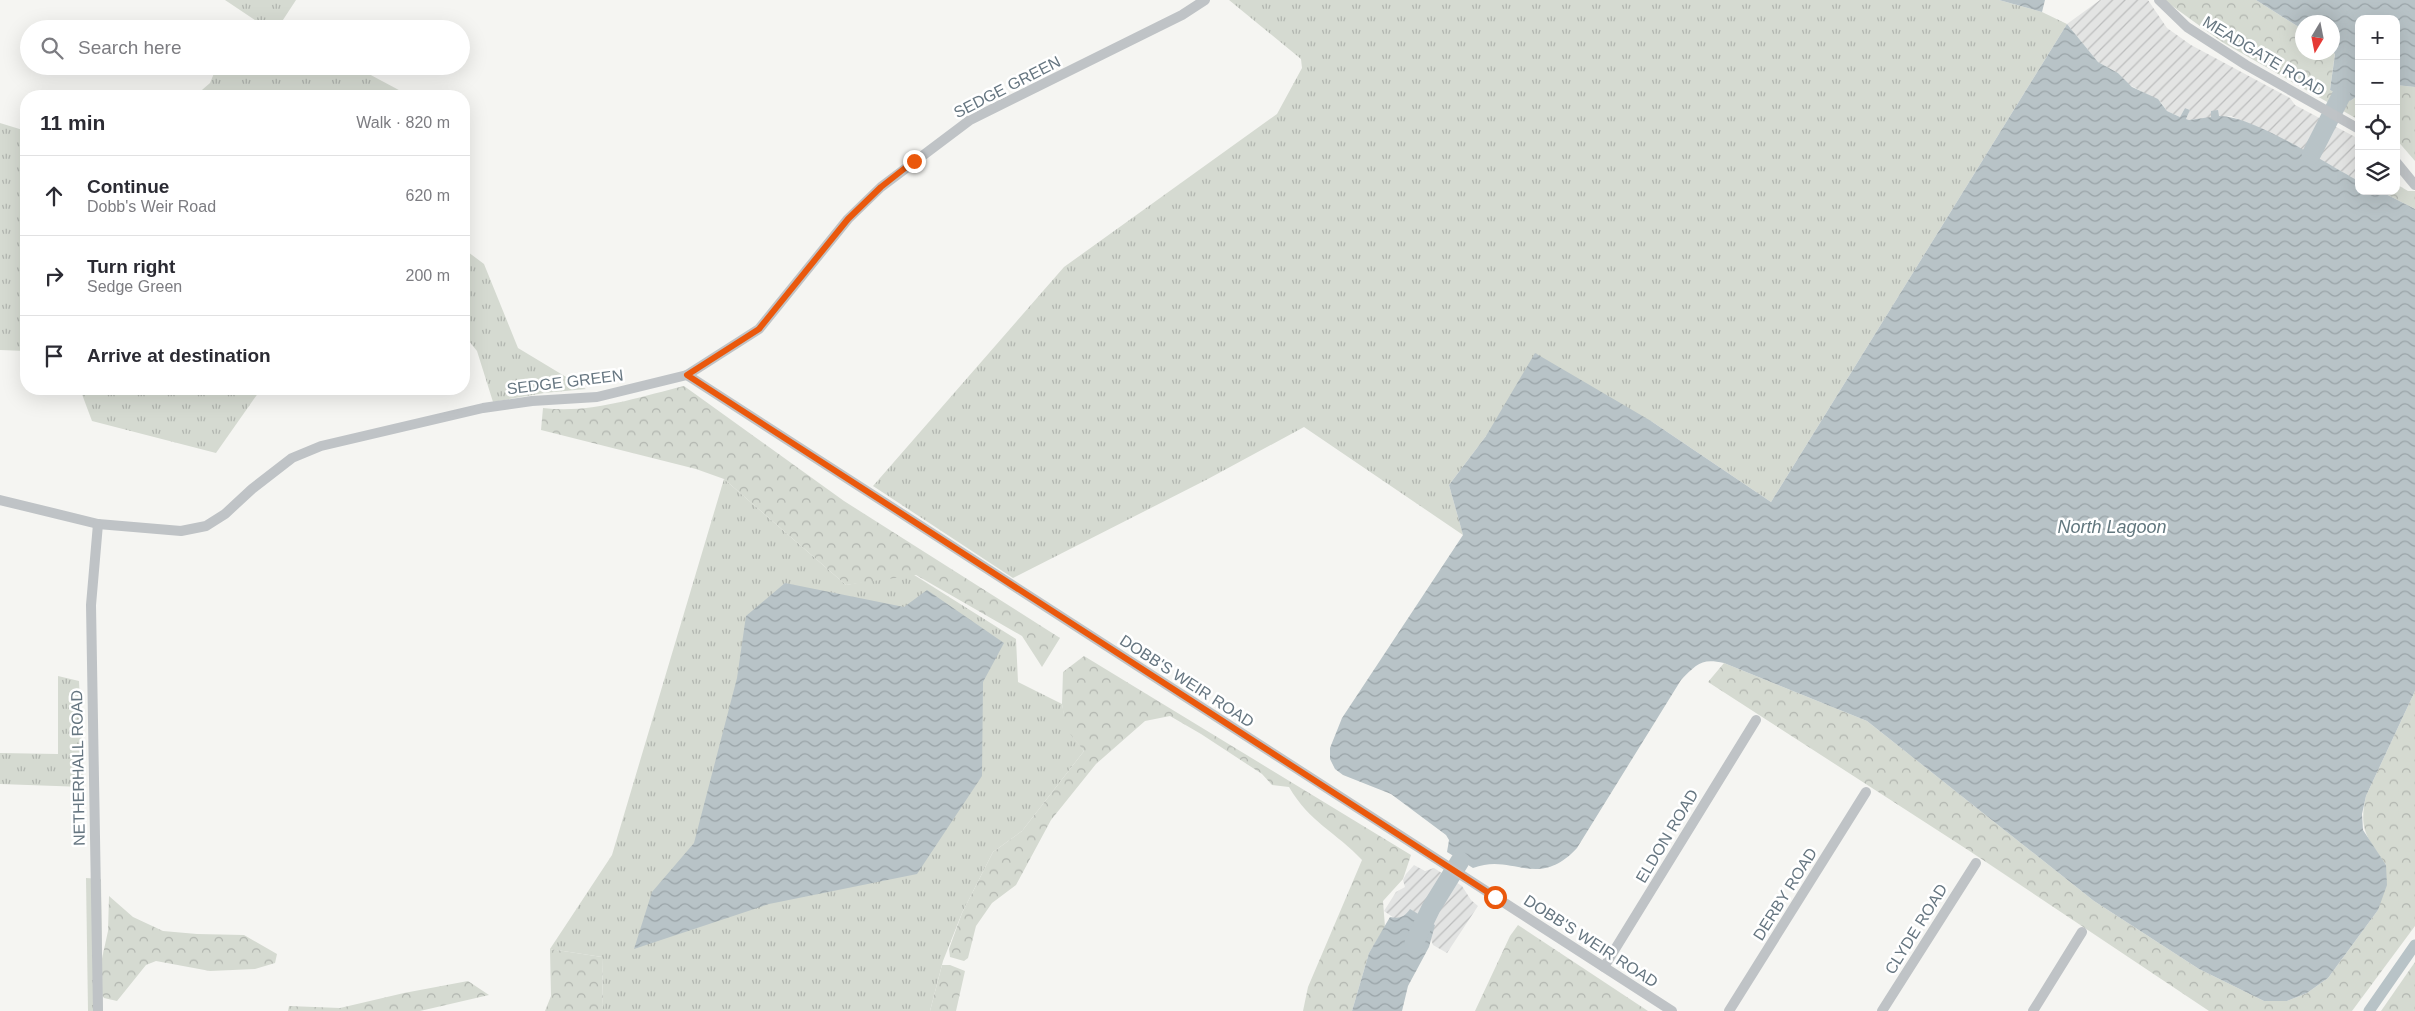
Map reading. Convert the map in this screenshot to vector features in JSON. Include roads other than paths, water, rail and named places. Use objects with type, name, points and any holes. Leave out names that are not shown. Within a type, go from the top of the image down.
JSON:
[{"type":"street","name":"SEDGE GREEN","points":[[0,500],[98,524],[181,530],[206,526],[226,514],[252,488],[292,458],[321,446],[483,408],[532,401],[596,397],[687,375],[759,329],[848,219],[881,187],[970,120],[1182,15],[1204,0]]},
{"type":"street","name":"MEADGATE ROAD","points":[[2159,0],[2187,27],[2314,105],[2355,127]]},
{"type":"street","points":[[2400,167],[2415,186]]},
{"type":"street","name":"DOBB'S WEIR ROAD","points":[[687,375],[1672,1011]]},
{"type":"street","name":"NETHERHALL ROAD","points":[[98,524],[91,605],[98,1011]]},
{"type":"street","name":"ELDON ROAD","points":[[1604,968],[1756,720]]},
{"type":"street","name":"DERBY ROAD","points":[[1729,1011],[1866,792]]},
{"type":"street","name":"CLYDE ROAD","points":[[1882,1011],[1976,863]]},
{"type":"street","points":[[2033,1011],[2082,932]]},
{"type":"water","points":[[1999,0],[2045,0],[2042,12]]},
{"type":"water","points":[[2256,0],[2415,0],[2415,87],[2400,85],[2400,15],[2355,15],[2355,98],[2350,101],[2330,90],[2334,60],[2340,60],[2340,15],[2295,15],[2295,25]]},
{"type":"water","name":"North Lagoon","points":[[2067,24],[2098,62],[2118,73],[2132,87],[2158,99],[2167,111],[2180,117],[2185,108],[2190,110],[2186,119],[2189,120],[2211,117],[2211,111],[2218,110],[2219,116],[2250,123],[2355,179],[2355,195],[2388,195],[2415,209],[2415,691],[2366,796],[2362,814],[2363,830],[2386,865],[2387,885],[2378,910],[2328,978],[2307,993],[2287,1001],[2264,1001],[2199,969],[2094,901],[1867,721],[1724,663],[1705,662],[1696,666],[1681,680],[1577,848],[1563,861],[1550,867],[1537,869],[1487,864],[1473,868],[1447,852],[1449,840],[1446,835],[1391,794],[1343,775],[1335,769],[1330,759],[1330,748],[1342,718],[1463,535],[1449,485],[1486,436],[1535,353],[1651,421],[1771,502]]},
{"type":"water","points":[[785,583],[904,607],[927,590],[1004,643],[983,682],[982,776],[917,874],[769,904],[634,949],[652,892],[694,843],[737,678],[746,616]]},
{"type":"water","points":[[1410,909],[1420,915],[1420,920],[1426,920],[1435,925],[1429,947],[1408,986],[1402,1011],[1352,1011],[1369,953],[1390,917],[1402,917]]},
{"type":"waterway","points":[[2311,155],[2341,96]]},
{"type":"waterway","points":[[1414,943],[1431,908],[1460,861]]},
{"type":"waterway","points":[[2369,1011],[2415,945]]}]
